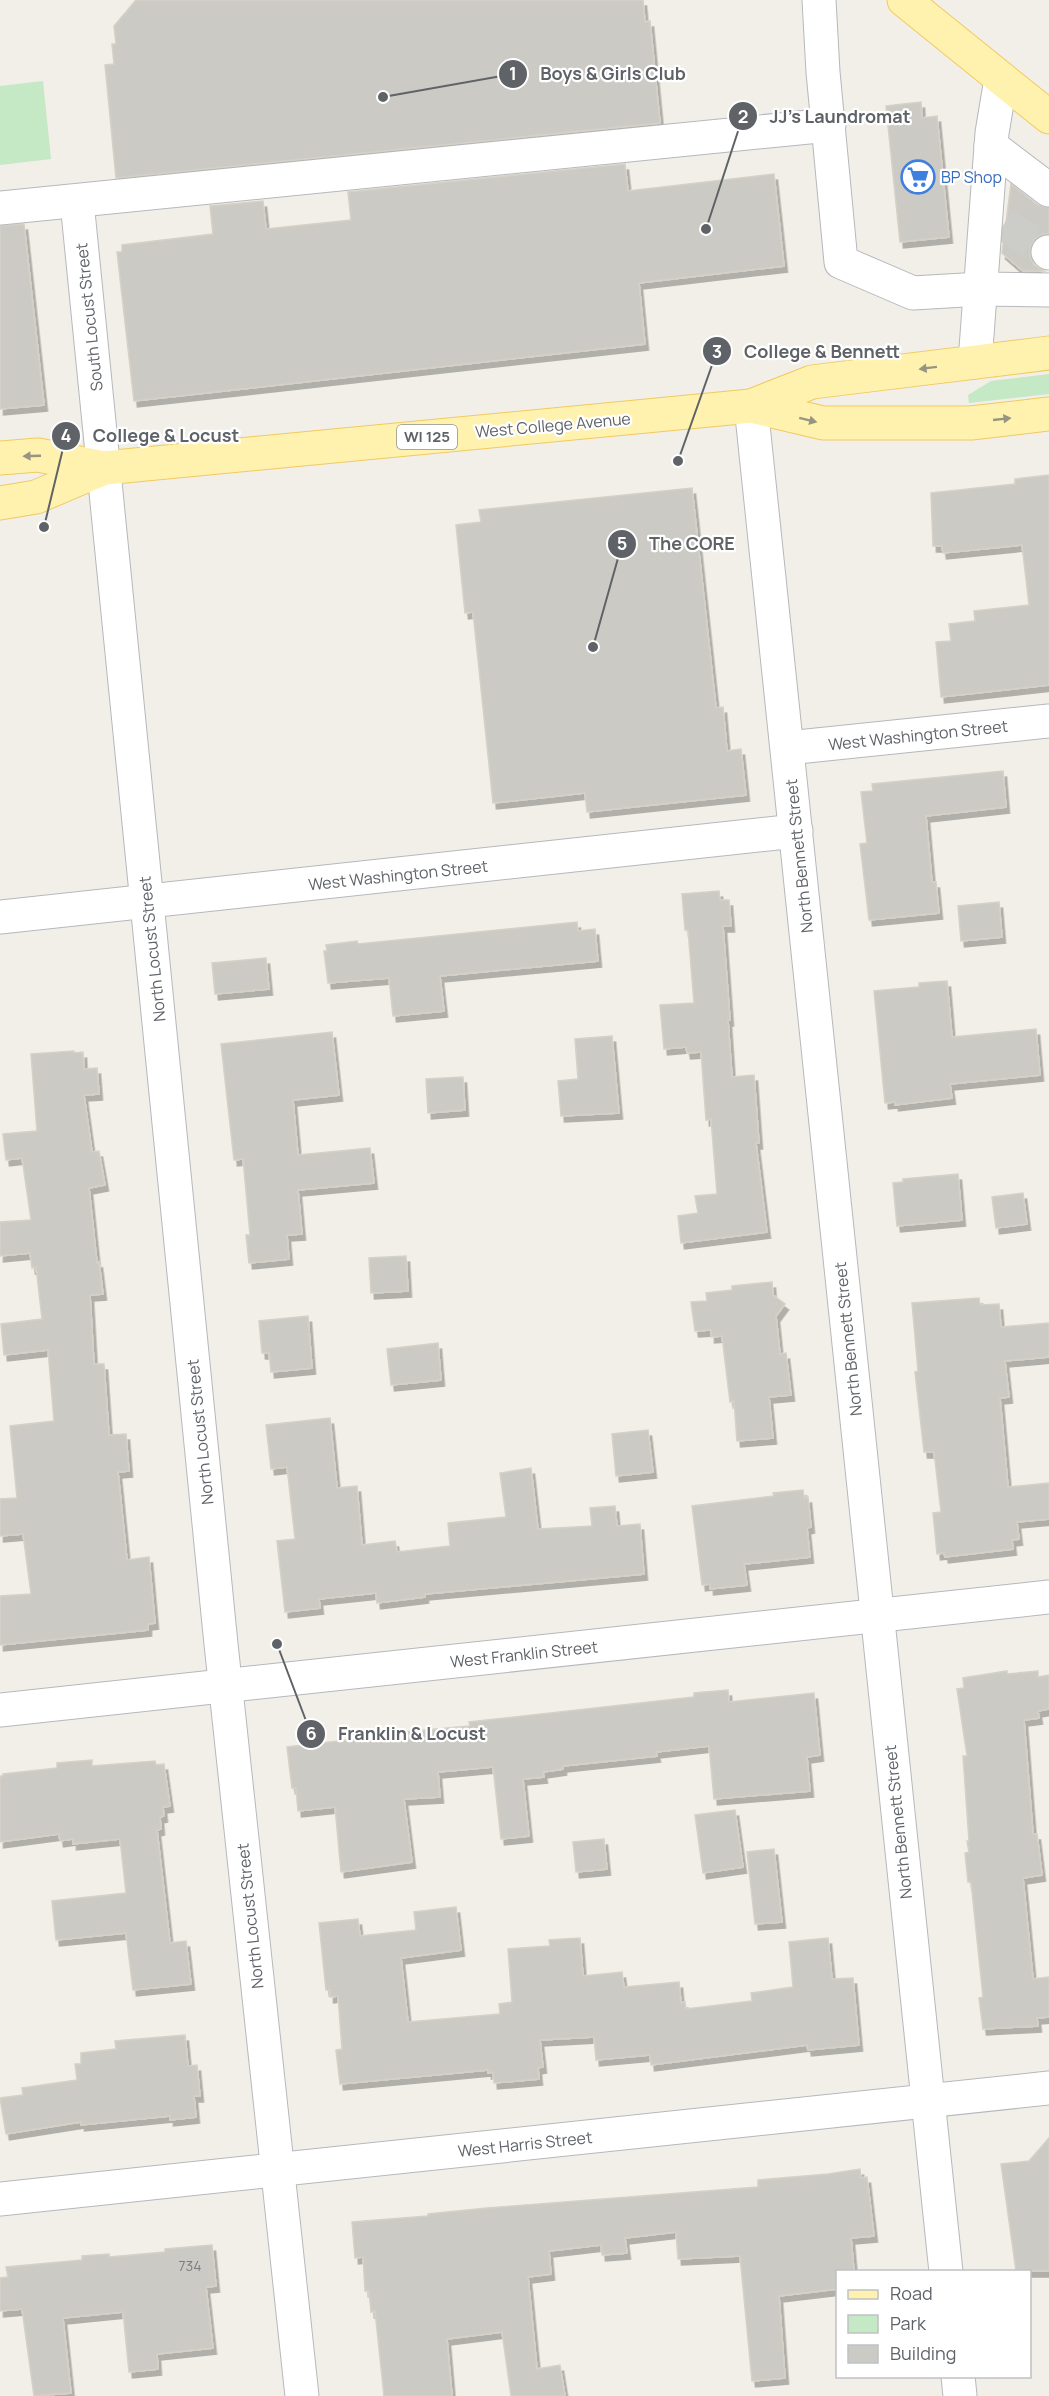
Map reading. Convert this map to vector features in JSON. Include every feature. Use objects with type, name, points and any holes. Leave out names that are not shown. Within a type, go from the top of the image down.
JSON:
[{"type":"main road","points":[[904,0],[1049,117]]},
{"type":"main road","name":"West College Avenue","points":[[0,458],[39,455],[104,468],[751,406],[812,382],[1049,353]]},
{"type":"main road","name":"West College Avenue","points":[[751,406],[823,423],[971,423],[1049,414]]},
{"type":"main road","name":"West College Avenue","points":[[0,503],[36,497],[104,468]]},
{"type":"street","points":[[819,0],[823,72],[841,262],[913,293],[1049,290]]},
{"type":"street","points":[[975,362],[981,290],[995,219],[991,146],[1001,79]]},
{"type":"street","points":[[0,208],[829,125]]},
{"type":"street","points":[[991,146],[1049,190]]},
{"type":"street","name":"South Locust Street","points":[[77,202],[104,468]]},
{"type":"street","name":"North Bennett Street","points":[[751,406],[946,2270]]},
{"type":"street","name":"North Locust Street","points":[[104,468],[226,1686],[302,2396]]},
{"type":"street","name":"West Washington Street","points":[[788,748],[1049,721]]},
{"type":"street","name":"West Washington Street","points":[[0,917],[796,831]]},
{"type":"street","name":"West Franklin Street","points":[[0,1710],[1049,1597]]},
{"type":"street","name":"West Harris Street","points":[[0,2199],[1049,2088]]},
{"type":"street","points":[[958,2378],[960,2396]]},
{"type":"green space","points":[[43,81],[51,159],[0,165],[0,86]]},
{"type":"green space","points":[[1049,374],[1049,394],[969,403],[968,395],[991,381]]},
{"type":"building","points":[[136,0],[643,0],[645,22],[650,21],[660,123],[116,178],[105,65],[114,64],[112,44],[116,44],[114,26]]},
{"type":"building","name":"BP Shop","points":[[921,102],[922,118],[937,116],[949,237],[900,242],[886,106]]},
{"type":"building","points":[[625,164],[628,191],[774,174],[784,266],[639,283],[645,344],[134,401],[117,252],[122,252],[122,245],[213,234],[210,206],[263,201],[266,229],[351,220],[348,192]]},
{"type":"building","points":[[1011,184],[1038,205],[1049,208],[1049,234],[1035,238],[1030,248],[1030,257],[1034,265],[1044,271],[1023,271],[1002,253]]},
{"type":"building","points":[[24,224],[44,405],[0,409],[0,226]]},
{"type":"building","points":[[1049,475],[1049,685],[941,697],[936,642],[951,641],[949,624],[975,621],[974,611],[1029,605],[1022,545],[943,553],[942,546],[933,546],[931,493],[1015,484],[1015,479]]},
{"type":"building","points":[[692,488],[716,708],[723,707],[727,751],[741,749],[746,795],[587,812],[585,793],[493,803],[473,612],[465,613],[456,525],[481,522],[479,510]]},
{"type":"building","points":[[1003,771],[1006,807],[926,816],[932,882],[936,882],[939,913],[869,920],[860,844],[867,843],[861,792],[873,791],[872,784]]},
{"type":"building","points":[[719,891],[720,900],[729,900],[731,926],[723,926],[732,1077],[754,1075],[759,1143],[756,1143],[767,1232],[681,1243],[678,1216],[698,1213],[695,1196],[717,1194],[711,1119],[706,1120],[701,1052],[687,1053],[686,1047],[664,1049],[660,1005],[694,1003],[688,930],[685,930],[682,894]]},
{"type":"building","points":[[999,902],[1002,937],[961,941],[958,906]]},
{"type":"building","points":[[577,922],[578,931],[595,929],[598,961],[440,976],[444,1011],[393,1016],[389,978],[328,983],[324,951],[327,951],[326,945],[357,941],[358,944]]},
{"type":"building","points":[[266,958],[269,989],[215,994],[212,963]]},
{"type":"building","points":[[947,981],[952,1037],[1036,1029],[1040,1075],[950,1084],[952,1098],[895,1105],[895,1102],[885,1103],[874,991],[919,987],[919,983]]},
{"type":"building","points":[[332,1032],[339,1095],[293,1100],[298,1155],[370,1148],[374,1183],[298,1190],[302,1234],[287,1235],[289,1259],[249,1263],[246,1235],[250,1235],[243,1159],[234,1160],[221,1044]]},
{"type":"building","points":[[612,1036],[619,1113],[561,1116],[558,1081],[578,1079],[575,1039]]},
{"type":"building","points":[[74,1051],[74,1053],[83,1052],[84,1069],[97,1068],[99,1094],[84,1095],[92,1152],[99,1151],[105,1185],[89,1188],[97,1263],[99,1262],[103,1294],[90,1295],[94,1364],[104,1364],[109,1435],[126,1434],[129,1471],[118,1472],[127,1560],[149,1557],[155,1623],[148,1624],[148,1630],[0,1645],[0,1596],[31,1594],[23,1534],[0,1536],[0,1499],[17,1498],[10,1426],[54,1421],[48,1350],[4,1355],[1,1324],[42,1319],[36,1267],[32,1268],[30,1253],[0,1256],[0,1222],[31,1220],[22,1158],[6,1160],[3,1134],[37,1131],[31,1054]]},
{"type":"building","points":[[463,1077],[465,1110],[428,1113],[426,1079]]},
{"type":"building","points":[[958,1174],[962,1220],[897,1226],[893,1183],[903,1182],[903,1179]]},
{"type":"building","points":[[1023,1193],[1027,1224],[996,1228],[992,1197]]},
{"type":"building","points":[[406,1256],[408,1291],[371,1293],[369,1258]]},
{"type":"building","points":[[772,1282],[773,1295],[785,1304],[776,1316],[780,1354],[786,1353],[791,1395],[769,1397],[773,1438],[737,1441],[734,1401],[730,1402],[722,1336],[711,1337],[711,1330],[695,1331],[691,1302],[707,1301],[706,1293],[732,1290],[732,1286]]},
{"type":"building","points":[[979,1298],[980,1305],[999,1304],[1001,1327],[1049,1323],[1049,1357],[1005,1361],[1009,1397],[1000,1398],[1008,1487],[1049,1483],[1049,1519],[1017,1522],[1019,1539],[1012,1540],[1013,1549],[945,1557],[944,1553],[937,1554],[933,1513],[941,1512],[934,1452],[924,1452],[915,1372],[918,1371],[912,1303]]},
{"type":"building","points":[[308,1316],[312,1368],[271,1372],[269,1353],[262,1353],[259,1321]]},
{"type":"building","points":[[438,1343],[441,1380],[391,1385],[387,1349]]},
{"type":"building","points":[[330,1418],[337,1488],[357,1486],[362,1545],[395,1541],[397,1552],[450,1546],[448,1523],[506,1517],[500,1473],[531,1468],[538,1529],[592,1526],[590,1508],[615,1506],[617,1526],[640,1524],[644,1574],[425,1594],[425,1597],[377,1603],[376,1593],[319,1599],[320,1608],[285,1612],[277,1541],[295,1539],[287,1467],[271,1469],[266,1425]]},
{"type":"building","points":[[648,1430],[653,1472],[616,1476],[612,1434]]},
{"type":"building","points":[[803,1490],[804,1498],[808,1497],[811,1527],[807,1528],[810,1557],[744,1564],[747,1585],[710,1589],[710,1584],[702,1585],[692,1506],[774,1496],[773,1493]]},
{"type":"building","points":[[1007,1671],[1007,1674],[1038,1671],[1038,1677],[1049,1675],[1049,1709],[1038,1711],[1039,1718],[1024,1720],[1033,1834],[1037,1834],[1042,1875],[1023,1878],[1033,1979],[1049,1977],[1049,2017],[1037,2018],[1038,2026],[983,2029],[979,1998],[983,1997],[971,1882],[968,1882],[965,1853],[969,1852],[967,1841],[969,1841],[963,1756],[967,1756],[957,1689],[964,1688],[963,1678]]},
{"type":"building","points":[[728,1690],[729,1702],[814,1693],[820,1755],[807,1757],[810,1791],[714,1799],[709,1746],[656,1752],[657,1756],[563,1766],[563,1769],[543,1772],[544,1777],[523,1779],[529,1836],[501,1839],[493,1767],[438,1772],[440,1797],[404,1799],[412,1862],[341,1872],[335,1807],[298,1811],[296,1788],[292,1788],[287,1747],[391,1735],[391,1733],[470,1726],[469,1722],[694,1697],[694,1693]]},
{"type":"building","points":[[92,1760],[92,1766],[155,1761],[156,1765],[164,1764],[170,1806],[163,1807],[164,1816],[160,1817],[161,1829],[157,1830],[170,1943],[186,1941],[191,1984],[133,1990],[126,1933],[56,1940],[52,1901],[126,1893],[120,1839],[73,1844],[73,1839],[60,1841],[59,1834],[0,1842],[0,1776],[57,1768],[57,1763]]},
{"type":"building","points":[[735,1810],[743,1867],[703,1873],[695,1815]]},
{"type":"building","points":[[604,1839],[607,1869],[576,1872],[573,1842]]},
{"type":"building","points":[[774,1849],[782,1922],[755,1924],[747,1852]]},
{"type":"building","points":[[456,1907],[461,1950],[401,1958],[408,2022],[500,2014],[499,2004],[512,2002],[508,1949],[550,1946],[549,1940],[580,1938],[583,1976],[622,1972],[624,1987],[679,1982],[681,2003],[685,2002],[686,2009],[752,2001],[751,1993],[793,1987],[789,1942],[828,1938],[832,1979],[853,1978],[859,2045],[808,2050],[807,2045],[651,2065],[650,2055],[596,2060],[594,2037],[540,2040],[543,2067],[538,2068],[539,2079],[494,2083],[493,2072],[488,2073],[488,2070],[340,2084],[336,2050],[342,2049],[338,1996],[330,1997],[330,1990],[326,1990],[319,1923],[358,1919],[360,1936],[416,1930],[414,1912]]},
{"type":"building","points":[[185,2035],[188,2066],[197,2065],[200,2096],[194,2096],[196,2117],[170,2120],[170,2116],[81,2125],[81,2122],[6,2134],[0,2098],[23,2095],[22,2088],[77,2080],[75,2064],[81,2064],[81,2053],[116,2049],[115,2041]]},
{"type":"building","points":[[1049,2138],[1049,2271],[1016,2270],[1001,2164],[1029,2161]]},
{"type":"building","points":[[860,2169],[861,2178],[867,2177],[874,2236],[851,2238],[854,2270],[836,2270],[836,2289],[779,2296],[785,2378],[752,2381],[740,2256],[678,2259],[676,2232],[625,2238],[627,2253],[602,2255],[601,2245],[549,2251],[551,2274],[528,2277],[537,2369],[560,2365],[565,2396],[511,2396],[502,2332],[447,2339],[452,2396],[384,2396],[375,2311],[371,2312],[369,2291],[365,2291],[363,2257],[355,2258],[352,2222],[428,2216],[428,2214],[487,2208],[758,2187],[758,2180]]},
{"type":"building","points":[[212,2245],[216,2286],[206,2287],[213,2348],[157,2354],[158,2369],[129,2372],[123,2312],[63,2318],[71,2393],[34,2396],[22,2309],[0,2311],[0,2278],[8,2277],[6,2267],[82,2260],[82,2256],[109,2254],[109,2257]]},
{"type":"tunnel","points":[[1004,224],[1048,252]]},
{"type":"place","name":"Boys & Girls Club","points":[[383,97]]},
{"type":"place","name":"BP Shop","points":[[918,177]]},
{"type":"place","name":"JJ's Laundromat","points":[[706,229]]},
{"type":"place","name":"College & Bennett","points":[[678,461]]},
{"type":"place","name":"College & Locust","points":[[44,527]]},
{"type":"place","name":"The CORE","points":[[593,647]]},
{"type":"place","name":"Franklin & Locust","points":[[277,1644]]}]
